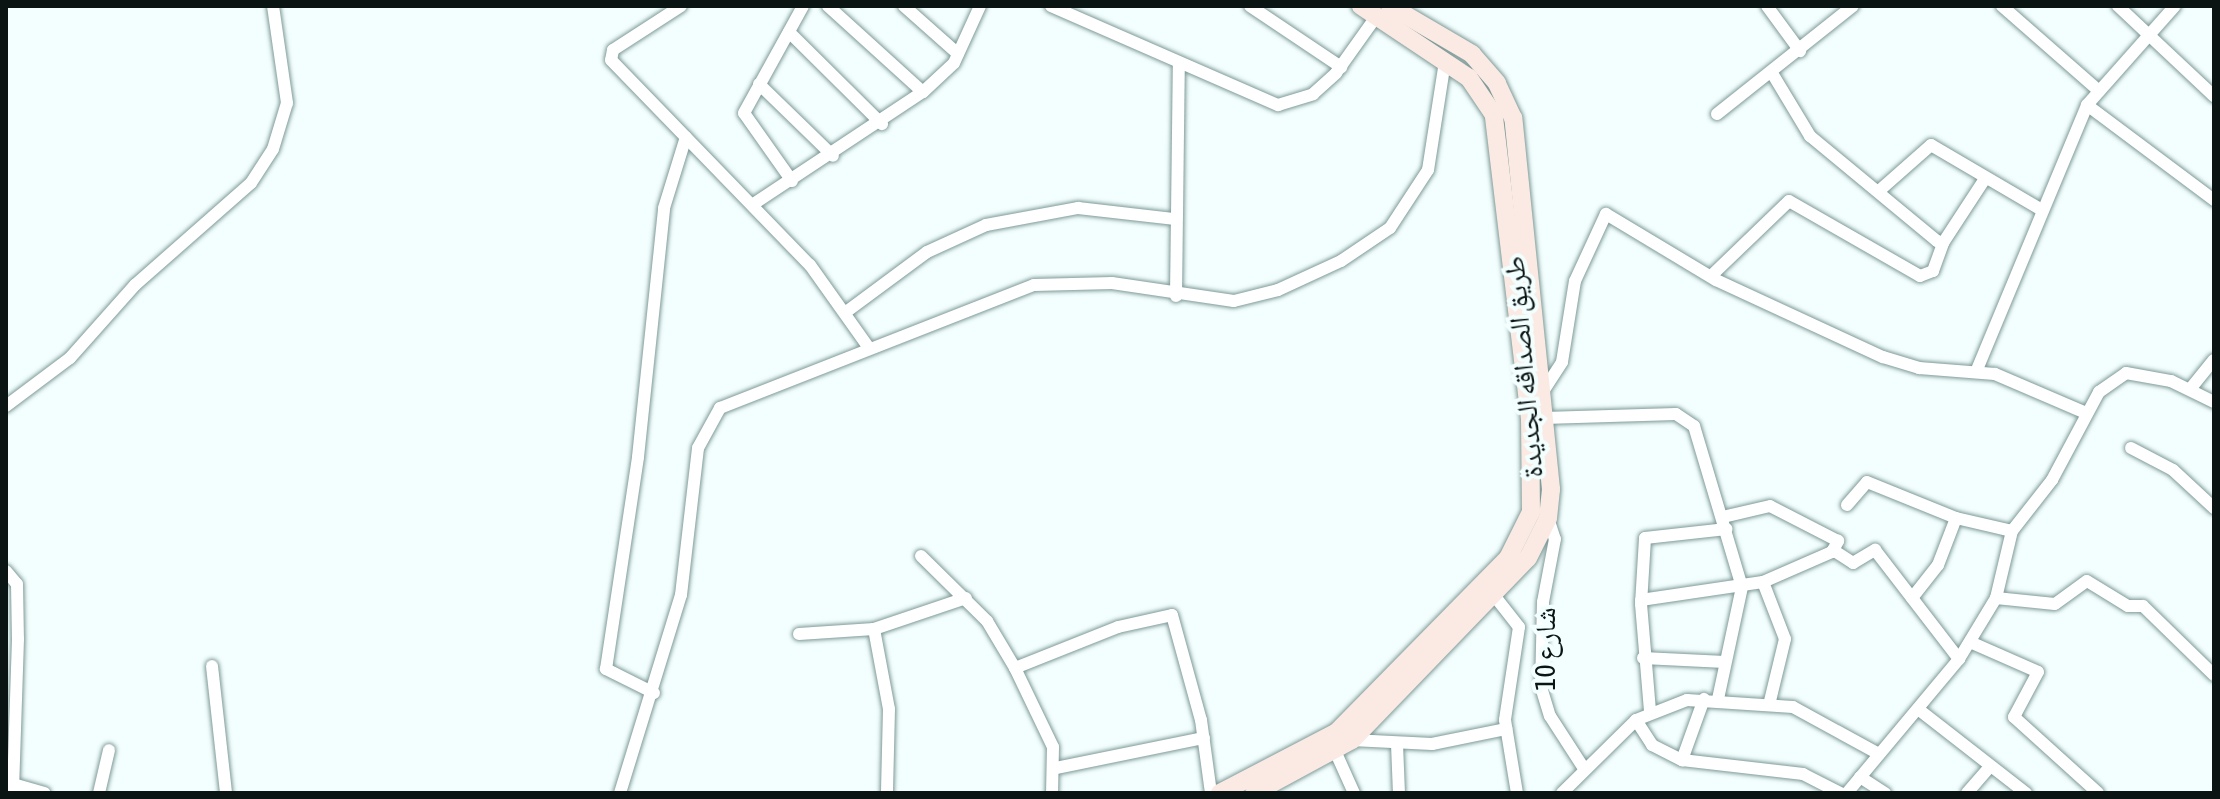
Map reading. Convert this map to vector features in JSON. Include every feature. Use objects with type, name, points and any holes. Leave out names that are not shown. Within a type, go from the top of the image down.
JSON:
[{"type":"street","points":[[6,406],[70,358],[135,285],[251,183],[273,149],[287,103],[273,6]]},
{"type":"street","points":[[681,6],[613,50],[610,58],[752,205],[846,312],[869,348]]},
{"type":"street","points":[[792,181],[746,120],[744,104],[759,84],[803,6]]},
{"type":"street","points":[[828,6],[923,92]]},
{"type":"street","points":[[904,6],[958,54]]},
{"type":"street","points":[[752,205],[882,124],[923,92],[958,54],[980,6]]},
{"type":"street","points":[[1051,6],[1278,105],[1313,94],[1341,67],[1384,10]]},
{"type":"street","points":[[1250,6],[1341,67]]},
{"type":"street","name":"طريق الصداقه الجديدة","points":[[1222,792],[1337,732],[1508,558],[1531,512],[1537,418],[1542,393],[1513,118],[1486,67],[1447,41],[1384,10],[1361,6]]},
{"type":"street","points":[[1717,114],[1853,6]]},
{"type":"street","points":[[2002,6],[2099,91]]},
{"type":"street","points":[[2118,6],[2214,96]]},
{"type":"street","points":[[1976,372],[2087,105],[2175,6]]},
{"type":"street","points":[[1772,8],[1800,51]]},
{"type":"street","name":"طريق الصداقه الجديدة","points":[[1266,790],[1336,753],[1352,740],[1535,548],[1548,518],[1501,136],[1484,95],[1384,10]]},
{"type":"street","points":[[789,32],[882,124]]},
{"type":"street","points":[[620,793],[654,693],[681,595],[698,448],[706,425],[739,397],[1034,285],[1112,283],[1176,296],[1234,301],[1278,290],[1390,228],[1428,170],[1447,41]]},
{"type":"street","points":[[1176,296],[1179,63]]},
{"type":"street","points":[[1772,73],[1810,136],[1943,243]]},
{"type":"street","points":[[759,84],[833,156]]},
{"type":"street","points":[[2087,105],[2214,200]]},
{"type":"street","points":[[654,693],[606,669],[638,457],[664,208],[686,137]]},
{"type":"street","points":[[1880,190],[1931,145],[1984,180],[2042,210]]},
{"type":"street","points":[[1711,276],[1789,201],[1920,276],[1933,271],[1943,243],[1984,180]]},
{"type":"street","points":[[846,312],[927,252],[986,225],[1078,208],[1175,219]]},
{"type":"street","points":[[1542,393],[1562,362],[1575,281],[1603,215],[1711,276],[1883,357],[1919,368],[1995,374],[2086,413]]},
{"type":"street","points":[[2191,388],[2214,360]]},
{"type":"street","points":[[1847,793],[1970,642],[1996,598],[2012,531],[2052,480],[2086,413],[2112,379],[2126,373],[2191,388],[2214,402]]},
{"type":"street","points":[[1537,418],[1682,415],[1694,426],[1742,587],[1725,662],[1682,760]]},
{"type":"street","points":[[2131,448],[2173,470],[2214,508]]},
{"type":"street","points":[[1847,505],[1867,482],[1956,518],[2012,531]]},
{"type":"street","points":[[1641,600],[1763,582],[1833,550],[1838,537],[1790,512],[1763,506],[1725,523],[1648,535],[1641,600],[1643,658],[1650,711]]},
{"type":"street","name":"شارع 10","points":[[1548,518],[1555,539],[1543,602],[1541,687],[1550,716],[1585,770]]},
{"type":"street","points":[[1912,598],[1938,565],[1956,518]]},
{"type":"street","points":[[1833,550],[1853,563],[1875,550],[1959,659]]},
{"type":"street","points":[[921,556],[966,598],[1015,668],[1053,747],[1056,768],[1052,793]]},
{"type":"street","points":[[6,571],[17,584],[12,670],[11,786],[44,793]]},
{"type":"street","points":[[1996,598],[2055,604],[2087,581],[2128,606],[2143,606],[2214,675]]},
{"type":"street","points":[[1763,582],[1785,639],[1770,701]]},
{"type":"street","points":[[1493,594],[1519,627],[1521,643],[1506,729],[1517,793]]},
{"type":"street","points":[[799,634],[874,629],[966,598]]},
{"type":"street","points":[[1015,668],[1167,613],[1175,620],[1204,738],[1222,792]]},
{"type":"street","points":[[874,629],[889,709],[887,793]]},
{"type":"street","points":[[1970,642],[2038,672],[2014,717],[2098,793]]},
{"type":"street","points":[[1643,658],[1725,662]]},
{"type":"street","points":[[212,666],[226,793]]},
{"type":"street","points":[[1568,792],[1585,770],[1636,720],[1650,711],[1711,699],[1770,701],[1815,716],[1879,754]]},
{"type":"street","points":[[1918,709],[2026,793]]},
{"type":"street","points":[[1636,720],[1652,745],[1682,760],[1803,774],[1840,793]]},
{"type":"street","points":[[1352,740],[1397,744],[1453,742],[1506,729]]},
{"type":"street","points":[[1056,768],[1204,738]]},
{"type":"street","points":[[1397,744],[1399,793]]},
{"type":"street","points":[[99,793],[109,750]]},
{"type":"street","points":[[1336,753],[1354,793]]},
{"type":"street","points":[[1967,793],[1990,767]]},
{"type":"street","points":[[1860,777],[1885,793]]}]
